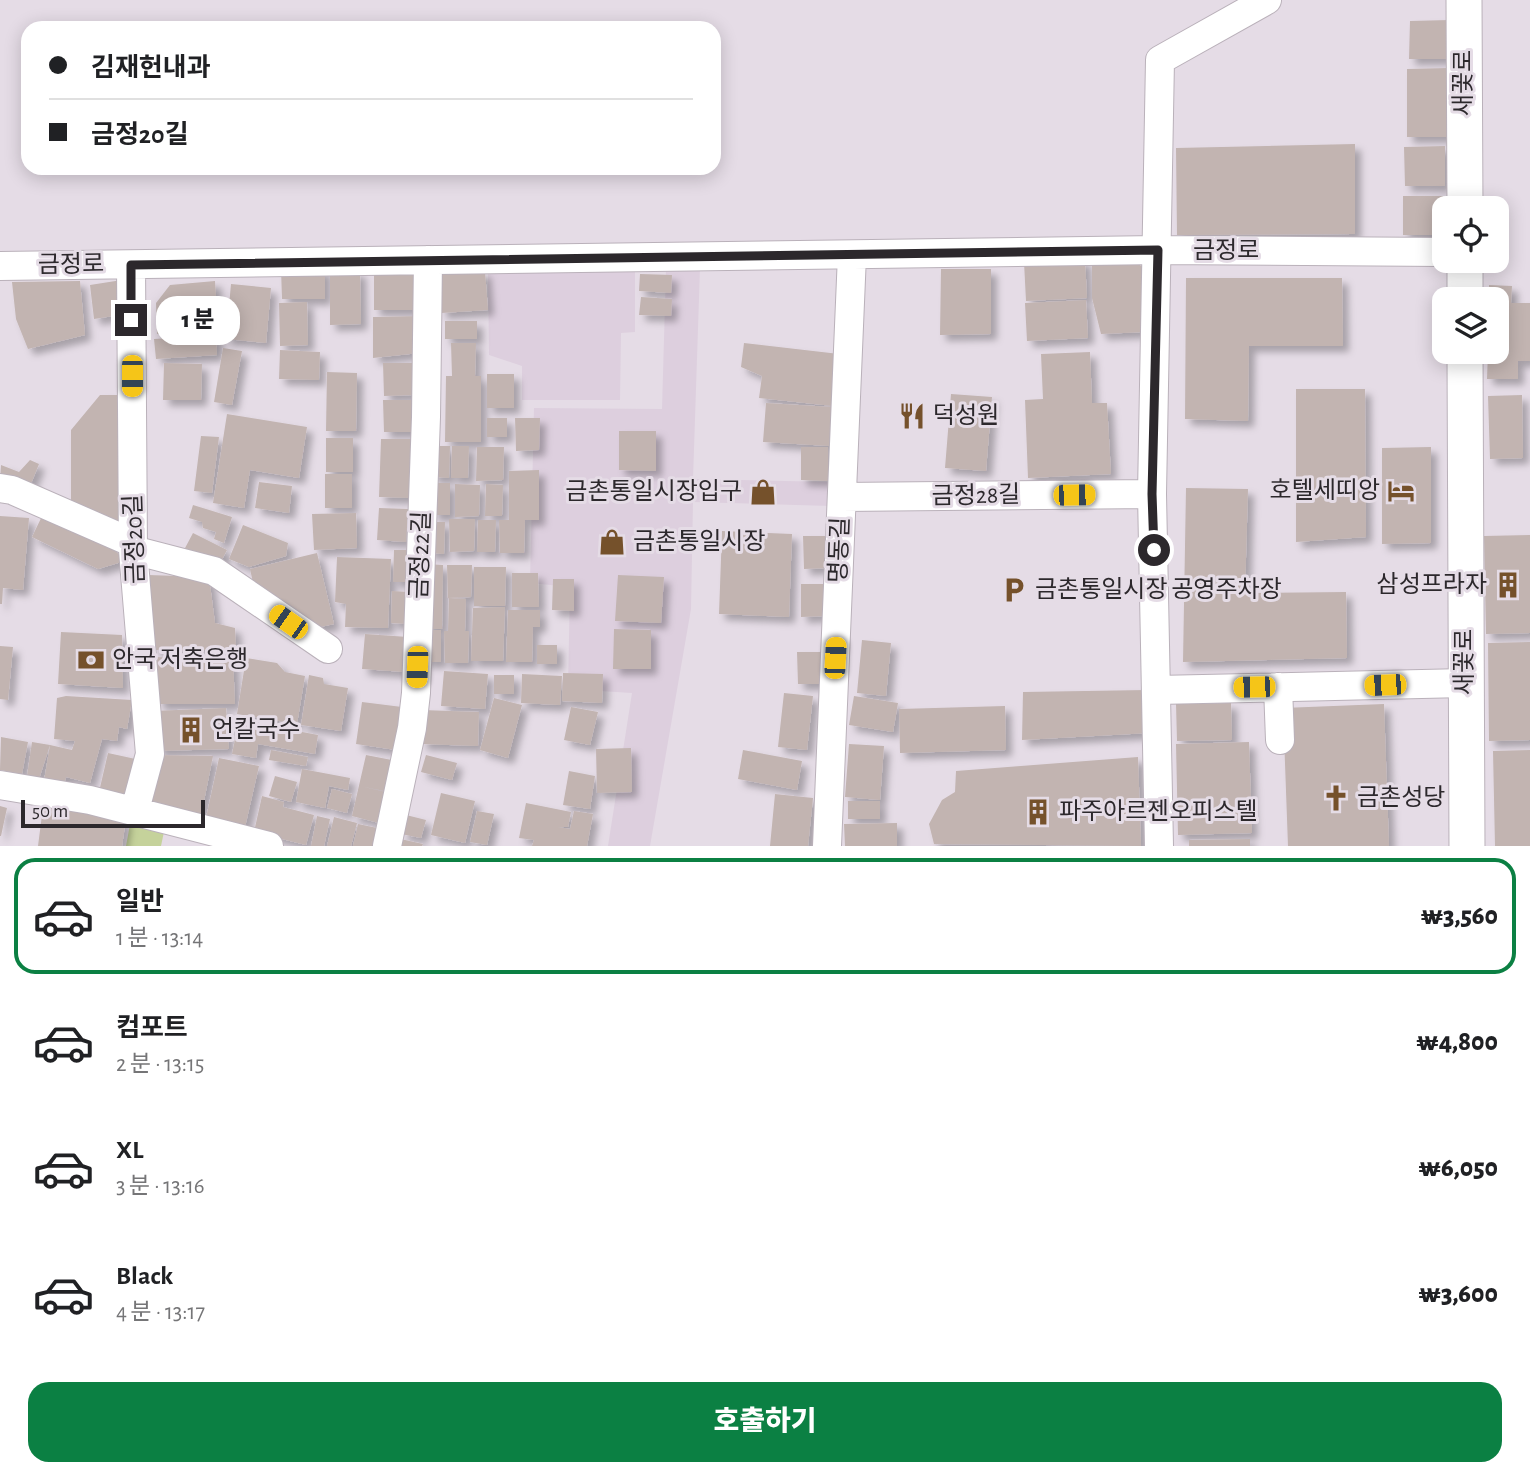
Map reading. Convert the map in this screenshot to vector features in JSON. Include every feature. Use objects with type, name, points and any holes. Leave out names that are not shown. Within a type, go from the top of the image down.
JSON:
[{"type":"main road","name":"새꽃로","points":[[1464,0],[1465,196]]},
{"type":"main road","name":"새꽃로","points":[[1465,364],[1467,846]]},
{"type":"street","points":[[1159,846],[1152,494],[1160,60],[1268,0]]},
{"type":"street","name":"금정로","points":[[0,266],[1158,250],[1432,252]]},
{"type":"street","name":"명동길","points":[[827,846],[852,255]]},
{"type":"street","name":"금정22길","points":[[387,846],[412,728],[416,693],[426,417],[428,260]]},
{"type":"street","name":"금정20길","points":[[131,265],[133,547],[150,754],[135,810]]},
{"type":"street","points":[[0,488],[12,490],[133,547],[214,571],[328,649]]},
{"type":"street","name":"금정28길","points":[[842,497],[1152,494]]},
{"type":"street","points":[[1157,690],[1465,683]]},
{"type":"street","points":[[1278,687],[1280,740]]},
{"type":"street","points":[[0,785],[135,810],[270,846]]},
{"type":"shaded area","name":"금촌통일시장","points":[[700,268],[693,479],[832,482],[831,506],[693,502],[691,609],[650,846],[608,846],[632,693],[568,689],[570,587],[530,583],[534,408],[662,409],[666,269]]},
{"type":"shaded area","points":[[488,270],[635,270],[635,332],[621,333],[620,400],[522,400],[522,366],[489,355]]},
{"type":"green space","points":[[131,819],[165,827],[161,846],[126,846]]},
{"type":"building","points":[[1450,20],[1450,59],[1409,59],[1410,21]]},
{"type":"building","points":[[1448,68],[1448,137],[1407,137],[1407,69]]},
{"type":"building","points":[[1355,144],[1355,234],[1177,235],[1176,148]]},
{"type":"building","points":[[1445,146],[1445,186],[1405,186],[1404,147]]},
{"type":"building","points":[[1403,196],[1432,196],[1432,235],[1403,235]]},
{"type":"building","points":[[1085,259],[1087,298],[1026,301],[1024,262]]},
{"type":"building","points":[[1136,263],[1147,269],[1144,332],[1101,334],[1092,298],[1092,265]]},
{"type":"building","points":[[325,268],[325,299],[282,299],[281,269]]},
{"type":"building","points":[[941,269],[991,269],[991,334],[940,335]]},
{"type":"building","points":[[330,271],[360,271],[361,324],[330,325]]},
{"type":"building","points":[[421,271],[421,310],[374,310],[374,272]]},
{"type":"building","points":[[485,271],[488,310],[441,313],[439,274]]},
{"type":"building","points":[[640,274],[672,275],[671,293],[639,291]]},
{"type":"building","points":[[1186,278],[1342,278],[1343,346],[1249,346],[1248,421],[1185,419]]},
{"type":"building","points":[[122,280],[126,314],[94,319],[90,285]]},
{"type":"building","points":[[80,281],[85,335],[28,349],[16,319],[12,282]]},
{"type":"building","points":[[215,281],[218,328],[157,334],[156,303],[170,285]]},
{"type":"building","points":[[231,284],[271,288],[266,343],[226,339]]},
{"type":"building","points":[[1512,286],[1511,303],[1530,303],[1530,361],[1518,361],[1518,379],[1487,379],[1488,364],[1509,364],[1509,287],[1489,287]]},
{"type":"building","points":[[641,297],[672,299],[671,316],[639,315]]},
{"type":"building","points":[[1086,300],[1088,338],[1027,341],[1025,303]]},
{"type":"building","points":[[307,302],[308,345],[280,346],[279,303]]},
{"type":"building","points":[[421,316],[419,353],[373,358],[373,317]]},
{"type":"building","points":[[445,321],[477,321],[477,339],[445,339]]},
{"type":"building","points":[[216,335],[217,355],[156,359],[154,339]]},
{"type":"building","points":[[451,343],[476,343],[475,376],[481,376],[481,442],[445,442],[446,376],[452,376]]},
{"type":"building","points":[[744,343],[839,354],[833,406],[759,398],[762,376],[741,367]]},
{"type":"building","points":[[223,348],[242,351],[232,405],[214,402]]},
{"type":"building","points":[[280,350],[320,352],[319,380],[279,379]]},
{"type":"building","points":[[1090,352],[1092,403],[1107,403],[1111,474],[1028,478],[1025,400],[1043,399],[1041,354]]},
{"type":"building","points":[[164,363],[202,364],[201,400],[163,400]]},
{"type":"building","points":[[383,363],[413,363],[413,395],[384,396]]},
{"type":"building","points":[[327,372],[357,373],[356,431],[326,431]]},
{"type":"building","points":[[487,374],[514,374],[514,408],[487,408]]},
{"type":"building","points":[[1296,389],[1365,389],[1366,537],[1296,542]]},
{"type":"building","points":[[951,394],[992,397],[986,471],[945,468]]},
{"type":"building","points":[[100,395],[124,395],[123,527],[71,503],[71,430]]},
{"type":"building","points":[[1522,395],[1523,458],[1490,459],[1488,396]]},
{"type":"building","points":[[383,400],[412,400],[413,432],[384,432]]},
{"type":"building","points":[[766,403],[832,407],[830,446],[763,442]]},
{"type":"building","points":[[227,414],[307,427],[299,478],[250,470],[244,508],[213,503]]},
{"type":"building","points":[[487,418],[507,418],[507,437],[487,437]]},
{"type":"building","points":[[515,418],[540,418],[539,450],[516,451]]},
{"type":"building","points":[[619,431],[656,431],[656,471],[619,470]]},
{"type":"building","points":[[201,436],[219,437],[212,493],[194,491]]},
{"type":"building","points":[[326,438],[353,438],[353,472],[326,472]]},
{"type":"building","points":[[381,439],[411,439],[410,498],[379,497]]},
{"type":"building","points":[[432,446],[450,446],[449,478],[431,477]]},
{"type":"building","points":[[452,446],[469,446],[468,478],[451,478]]},
{"type":"building","points":[[477,447],[504,447],[503,480],[476,481]]},
{"type":"building","points":[[801,447],[828,447],[828,481],[801,480]]},
{"type":"building","points":[[1431,447],[1431,543],[1382,544],[1382,448]]},
{"type":"building","points":[[30,460],[39,464],[28,491],[0,481],[1,465],[19,472]]},
{"type":"building","points":[[539,470],[539,520],[525,520],[524,553],[500,553],[499,520],[509,520],[509,471]]},
{"type":"building","points":[[325,474],[352,474],[352,508],[325,508]]},
{"type":"building","points":[[259,482],[292,486],[289,513],[255,508]]},
{"type":"building","points":[[433,483],[450,483],[450,515],[432,515]]},
{"type":"building","points":[[455,484],[480,485],[479,516],[455,517]]},
{"type":"building","points":[[486,484],[503,485],[502,516],[485,516]]},
{"type":"building","points":[[1186,488],[1248,489],[1245,593],[1346,592],[1347,658],[1183,662]]},
{"type":"building","points":[[193,505],[232,517],[224,543],[214,539],[216,532],[203,528],[202,522],[189,518]]},
{"type":"building","points":[[379,508],[408,509],[406,542],[377,540]]},
{"type":"building","points":[[44,512],[108,543],[125,561],[98,569],[32,537]]},
{"type":"building","points":[[356,513],[357,548],[314,550],[312,514]]},
{"type":"building","points":[[0,516],[29,518],[23,590],[3,588],[2,604],[0,604]]},
{"type":"building","points":[[449,519],[475,519],[474,551],[450,552]]},
{"type":"building","points":[[478,520],[496,520],[495,552],[477,552]]},
{"type":"building","points":[[427,522],[445,522],[444,554],[427,553]]},
{"type":"building","points":[[243,525],[288,543],[286,556],[249,567],[229,559]]},
{"type":"building","points":[[722,531],[792,534],[789,617],[719,614]]},
{"type":"building","points":[[193,533],[227,550],[218,567],[184,550]]},
{"type":"building","name":"삼성프라자","points":[[1530,535],[1530,633],[1486,634],[1484,536]]},
{"type":"building","points":[[803,536],[829,536],[828,568],[804,569]]},
{"type":"building","points":[[394,550],[411,550],[410,582],[393,582]]},
{"type":"building","points":[[317,553],[334,624],[311,629],[254,587],[250,569]]},
{"type":"building","points":[[337,557],[391,559],[388,628],[345,627],[346,604],[335,602]]},
{"type":"building","points":[[426,564],[443,565],[442,629],[424,629]]},
{"type":"building","points":[[447,565],[472,565],[471,597],[448,598]]},
{"type":"building","points":[[474,567],[506,567],[505,606],[474,606]]},
{"type":"building","points":[[512,573],[538,573],[539,607],[512,607]]},
{"type":"building","points":[[148,575],[209,577],[215,623],[235,628],[236,650],[154,650]]},
{"type":"building","points":[[618,575],[664,577],[661,623],[615,621]]},
{"type":"building","points":[[553,579],[574,579],[574,611],[552,610]]},
{"type":"building","points":[[801,584],[826,584],[825,616],[801,617]]},
{"type":"building","points":[[392,591],[409,592],[408,624],[391,623]]},
{"type":"building","points":[[449,598],[466,599],[468,663],[445,663],[444,631],[448,631]]},
{"type":"building","points":[[505,607],[503,661],[471,661],[473,608]]},
{"type":"building","points":[[508,610],[540,610],[540,627],[533,627],[532,662],[506,662]]},
{"type":"building","points":[[614,629],[651,630],[651,669],[613,669]]},
{"type":"building","points":[[424,630],[441,630],[441,662],[423,662]]},
{"type":"building","name":"안국 저축은행","points":[[61,632],[122,635],[123,688],[58,684]]},
{"type":"building","points":[[365,634],[408,637],[405,672],[362,669]]},
{"type":"building","points":[[862,640],[891,643],[886,696],[857,693]]},
{"type":"building","points":[[1530,642],[1530,740],[1489,741],[1488,643]]},
{"type":"building","points":[[537,645],[557,645],[557,664],[537,664]]},
{"type":"building","points":[[0,646],[13,647],[8,700],[0,699]]},
{"type":"building","points":[[797,652],[822,652],[822,684],[798,684]]},
{"type":"building","points":[[153,657],[233,659],[235,704],[158,704]]},
{"type":"building","points":[[246,658],[277,663],[285,672],[305,676],[297,724],[237,714]]},
{"type":"building","points":[[444,671],[488,674],[485,709],[441,706]]},
{"type":"building","points":[[563,673],[603,674],[602,703],[562,701]]},
{"type":"building","points":[[522,674],[562,676],[560,705],[521,703]]},
{"type":"building","points":[[309,675],[323,678],[324,684],[348,688],[341,731],[301,725]]},
{"type":"building","points":[[494,675],[514,675],[514,694],[494,694]]},
{"type":"building","points":[[1147,690],[1149,733],[1022,740],[1023,692]]},
{"type":"building","points":[[784,693],[813,696],[807,750],[778,747]]},
{"type":"building","points":[[66,696],[132,700],[127,729],[119,727],[117,741],[102,739],[90,783],[66,777],[64,785],[44,781],[50,745],[72,750],[75,741],[54,739],[57,698]]},
{"type":"building","points":[[854,696],[898,703],[893,732],[849,725]]},
{"type":"building","points":[[494,698],[522,705],[508,758],[480,750]]},
{"type":"building","points":[[362,702],[402,707],[396,750],[356,744]]},
{"type":"building","points":[[1231,703],[1232,740],[1177,741],[1176,704]]},
{"type":"building","points":[[1384,704],[1389,846],[1288,846],[1283,708]]},
{"type":"building","points":[[1005,706],[1006,750],[900,753],[899,709]]},
{"type":"building","points":[[571,707],[598,712],[590,745],[564,740]]},
{"type":"building","name":"언칼국수","points":[[226,708],[229,749],[157,751],[153,711]]},
{"type":"building","points":[[422,710],[479,712],[478,746],[421,744]]},
{"type":"building","points":[[239,720],[318,735],[315,754],[258,744],[256,758],[232,754]]},
{"type":"building","points":[[1,737],[28,742],[22,774],[0,770]]},
{"type":"building","points":[[32,742],[50,745],[39,779],[27,776]]},
{"type":"building","points":[[1249,742],[1252,833],[1178,835],[1176,744]]},
{"type":"building","points":[[849,744],[884,746],[880,800],[845,797]]},
{"type":"building","points":[[631,748],[632,792],[597,793],[596,749]]},
{"type":"building","points":[[271,750],[308,757],[306,766],[269,760]]},
{"type":"building","points":[[743,750],[802,761],[797,790],[738,779]]},
{"type":"building","points":[[1530,750],[1530,846],[1495,846],[1493,751]]},
{"type":"building","points":[[108,753],[140,760],[131,800],[99,792]]},
{"type":"building","points":[[156,755],[213,756],[201,816],[147,801]]},
{"type":"building","points":[[366,755],[397,761],[390,792],[364,787],[390,793],[383,824],[352,816]]},
{"type":"building","points":[[426,755],[457,763],[452,780],[421,772]]},
{"type":"building","name":"파주아르젠오피스텔","points":[[1138,757],[1141,846],[934,844],[929,824],[942,800],[955,792],[956,771]]},
{"type":"building","points":[[219,758],[259,766],[245,827],[206,818]]},
{"type":"building","points":[[302,769],[350,778],[348,790],[329,786],[325,808],[296,802]]},
{"type":"building","points":[[569,771],[595,776],[590,809],[563,805]]},
{"type":"building","points":[[275,776],[297,782],[291,802],[269,796]]},
{"type":"building","points":[[332,789],[352,794],[347,813],[327,808]]},
{"type":"building","points":[[441,793],[475,801],[465,843],[431,835]]},
{"type":"building","points":[[775,794],[813,798],[808,846],[770,846]]},
{"type":"building","points":[[262,796],[284,802],[283,807],[314,815],[306,845],[254,832]]},
{"type":"building","points":[[848,801],[880,801],[880,819],[848,819]]},
{"type":"building","points":[[526,803],[571,812],[568,827],[558,827],[570,829],[574,811],[593,814],[587,846],[532,846],[534,840],[519,838]]},
{"type":"building","points":[[0,806],[7,808],[1,836],[0,836]]},
{"type":"building","points":[[43,807],[126,819],[122,846],[38,846]]},
{"type":"building","points":[[477,811],[494,814],[487,845],[470,842]]},
{"type":"building","points":[[406,815],[426,820],[421,838],[401,834]]},
{"type":"building","points":[[317,816],[330,819],[324,846],[311,846]]},
{"type":"building","points":[[334,817],[357,823],[351,846],[327,846]]},
{"type":"building","points":[[897,823],[897,846],[845,846],[844,824]]},
{"type":"building","points":[[358,824],[382,829],[378,846],[353,846]]},
{"type":"building","points":[[396,838],[423,844],[395,846]]},
{"type":"building","points":[[1250,839],[1250,846],[1189,846],[1189,840]]},
{"type":"place","name":"덕성원","points":[[912,416]]},
{"type":"place","name":"호텔세띠앙","points":[[1401,491]]},
{"type":"place","name":"금촌통일시장입구","points":[[763,492]]},
{"type":"place","name":"금촌통일시장","points":[[612,542]]},
{"type":"place","name":"삼성프라자","points":[[1508,585]]},
{"type":"place","name":"금촌통일시장 공영주차장","points":[[1014,590]]},
{"type":"place","name":"안국 저축은행","points":[[91,660]]},
{"type":"place","name":"언칼국수","points":[[191,730]]},
{"type":"place","name":"금촌성당","points":[[1336,798]]},
{"type":"place","name":"파주아르젠오피스텔","points":[[1038,812]]},
{"type":"route","points":[[131,320],[131,265],[1158,250],[1152,494],[1154,550]]}]
